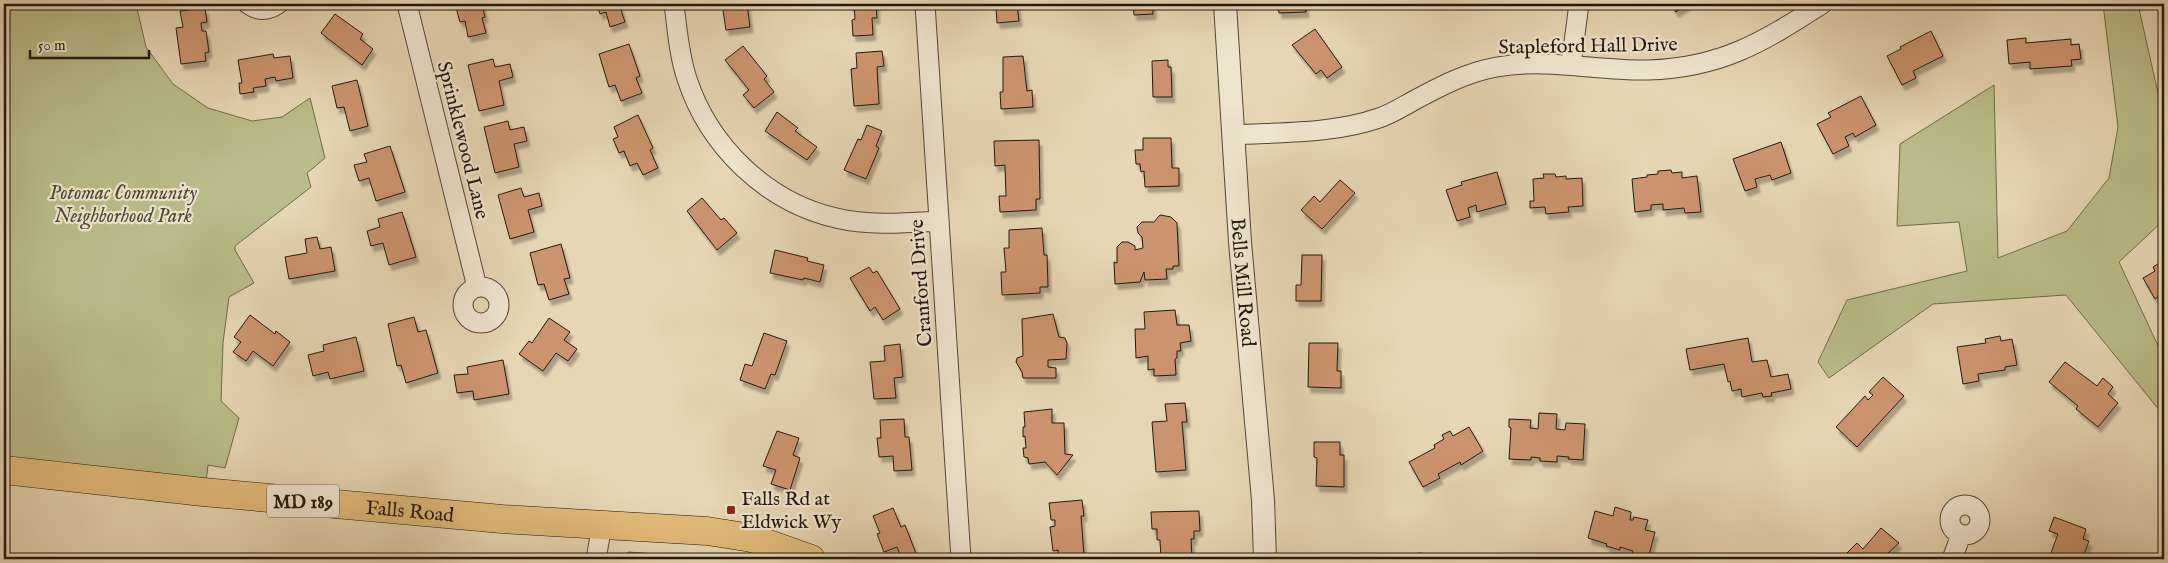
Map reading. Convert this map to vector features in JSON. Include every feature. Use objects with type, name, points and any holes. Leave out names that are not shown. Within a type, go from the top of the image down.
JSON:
[{"type":"main road","name":"Falls Road","points":[[4,470],[251,496],[502,519],[679,528],[726,533],[760,541],[811,559]]},
{"type":"street","points":[[248,4],[257,9],[264,10],[278,4]]},
{"type":"street","name":"Sprinklewood Lane","points":[[407,4],[477,287]]},
{"type":"street","points":[[674,4],[686,77],[696,103],[709,128],[728,152],[761,182],[795,204],[837,218],[893,223],[938,221]]},
{"type":"street","name":"Cranford Drive","points":[[925,4],[960,559]]},
{"type":"street","name":"Bells Mill Road","points":[[1224,4],[1245,306],[1262,500],[1264,559]]},
{"type":"street","points":[[1571,65],[1579,4]]},
{"type":"street","name":"Stapleford Hall Drive","points":[[1233,135],[1357,125],[1382,117],[1443,85],[1479,71],[1497,67],[1536,64],[1648,70],[1714,60],[1756,44],[1822,4]]},
{"type":"street","points":[[596,559],[602,525]]},
{"type":"street","points":[[1952,559],[1961,535]]},
{"type":"green space","name":"Potomac Community Neighborhood Park","points":[[4,4],[136,4],[146,47],[173,84],[208,108],[252,121],[282,117],[310,98],[325,158],[307,173],[311,187],[235,246],[235,250],[254,283],[229,297],[223,343],[221,401],[239,418],[225,468],[208,465],[206,483],[4,459]]},
{"type":"green space","points":[[2103,4],[2138,4],[2164,120],[2164,220],[2119,262],[2160,350],[2164,349],[2164,416],[2066,295],[1933,304],[1829,378],[1818,362],[1847,300],[1967,271],[1959,222],[1897,226],[1900,144],[1994,85],[1998,258],[2067,231],[2109,178],[2118,127]]},
{"type":"green space","points":[[628,552],[726,559],[627,559]]},
{"type":"building","points":[[455,4],[482,4],[485,17],[482,18],[486,33],[468,37],[465,21],[460,22]]},
{"type":"building","points":[[597,4],[619,4],[625,22],[610,27],[606,12],[600,14]]},
{"type":"building","points":[[722,4],[747,4],[750,27],[726,30]]},
{"type":"building","points":[[850,4],[876,4],[877,18],[872,18],[873,35],[853,36],[852,20],[855,19],[854,5],[851,6]]},
{"type":"building","points":[[993,4],[1017,4],[1019,21],[997,23],[996,7],[993,7]]},
{"type":"building","points":[[1133,4],[1153,4],[1153,14],[1134,15]]},
{"type":"building","points":[[1278,4],[1305,4],[1306,12],[1279,13]]},
{"type":"building","points":[[1670,4],[1688,4],[1676,12]]},
{"type":"building","points":[[205,8],[207,22],[201,23],[202,31],[206,31],[209,52],[205,53],[206,61],[181,64],[176,28],[183,27],[180,11]]},
{"type":"building","points":[[335,14],[363,34],[360,39],[373,49],[362,65],[321,33]]},
{"type":"building","points":[[1315,29],[1342,67],[1327,78],[1321,70],[1316,74],[1292,45]]},
{"type":"building","points":[[1931,31],[1943,56],[1913,71],[1916,78],[1902,85],[1887,56]]},
{"type":"building","points":[[2026,38],[2026,43],[2071,39],[2071,45],[2079,44],[2081,59],[2071,60],[2072,66],[2030,69],[2030,62],[2009,64],[2007,40]]},
{"type":"building","points":[[629,44],[640,76],[636,78],[642,93],[621,101],[615,85],[609,87],[599,54]]},
{"type":"building","points":[[743,46],[767,76],[764,79],[774,92],[754,108],[743,95],[749,90],[725,60]]},
{"type":"building","points":[[882,51],[884,66],[877,67],[879,104],[854,106],[851,69],[857,68],[856,53]]},
{"type":"building","points":[[273,54],[274,58],[290,56],[293,78],[276,81],[275,77],[265,79],[266,86],[253,88],[254,92],[240,94],[239,83],[242,83],[238,60]]},
{"type":"building","points":[[1023,56],[1027,91],[1032,90],[1033,107],[1001,109],[1000,92],[1003,92],[1003,57]]},
{"type":"building","points":[[493,59],[495,67],[510,64],[513,77],[499,81],[504,105],[479,111],[468,65]]},
{"type":"building","points":[[1168,60],[1168,67],[1171,67],[1172,97],[1153,97],[1152,61]]},
{"type":"building","points":[[357,80],[368,126],[350,131],[344,107],[337,108],[332,86]]},
{"type":"building","points":[[1861,96],[1876,125],[1855,137],[1853,133],[1845,137],[1849,146],[1833,154],[1817,124],[1831,117],[1828,113]]},
{"type":"building","points":[[777,112],[798,128],[795,131],[817,147],[807,160],[765,131]]},
{"type":"building","points":[[638,115],[653,148],[650,150],[658,168],[643,175],[637,163],[630,166],[624,151],[619,153],[613,139],[618,137],[614,127]]},
{"type":"building","points":[[508,121],[510,130],[524,127],[527,141],[514,144],[519,167],[495,173],[484,127]]},
{"type":"building","points":[[867,125],[882,131],[876,146],[879,148],[866,179],[844,170],[858,139],[861,140]]},
{"type":"building","points":[[1143,138],[1171,138],[1172,168],[1179,168],[1179,186],[1145,187],[1144,171],[1141,172],[1140,164],[1136,164],[1135,150],[1143,150]]},
{"type":"building","points":[[1039,140],[1040,199],[1036,199],[1036,210],[1000,212],[999,196],[1006,196],[1005,165],[995,166],[994,141]]},
{"type":"building","points":[[1781,142],[1791,173],[1772,180],[1770,175],[1755,179],[1757,187],[1745,191],[1733,159]]},
{"type":"building","points":[[390,146],[405,192],[376,201],[369,178],[359,181],[354,165],[367,162],[364,154]]},
{"type":"building","points":[[1671,170],[1672,173],[1682,172],[1682,178],[1697,176],[1701,212],[1685,213],[1684,208],[1663,210],[1663,204],[1651,205],[1651,210],[1635,212],[1632,179],[1658,174],[1658,171]]},
{"type":"building","points":[[1497,172],[1506,204],[1477,212],[1476,205],[1468,208],[1470,217],[1457,221],[1446,190],[1462,185],[1461,182]]},
{"type":"building","points":[[1543,174],[1555,174],[1556,177],[1566,176],[1566,179],[1582,178],[1583,206],[1568,207],[1569,212],[1546,214],[1545,207],[1530,208],[1530,201],[1534,201],[1533,179],[1544,178]]},
{"type":"building","points":[[1340,180],[1355,193],[1322,229],[1301,210],[1314,196],[1320,202]]},
{"type":"building","points":[[521,188],[524,197],[539,193],[542,206],[528,210],[534,232],[510,239],[498,195]]},
{"type":"building","points":[[702,198],[721,220],[724,218],[737,233],[717,250],[687,211]]},
{"type":"building","points":[[402,212],[416,257],[389,265],[383,243],[371,246],[367,231],[380,227],[378,219]]},
{"type":"building","points":[[1160,215],[1171,217],[1177,223],[1179,266],[1173,266],[1173,269],[1166,269],[1167,279],[1145,280],[1144,272],[1140,282],[1115,284],[1114,262],[1117,263],[1117,247],[1122,242],[1128,242],[1135,246],[1135,250],[1143,248],[1142,237],[1138,233],[1137,227],[1142,222],[1154,222]]},
{"type":"building","points":[[1042,228],[1044,255],[1047,255],[1048,287],[1040,287],[1040,293],[1002,295],[1001,272],[1006,272],[1004,248],[1009,248],[1009,230]]},
{"type":"building","points":[[317,237],[320,249],[331,247],[335,271],[289,279],[285,257],[307,253],[305,239]]},
{"type":"building","points":[[561,244],[570,278],[564,279],[569,294],[549,300],[544,284],[538,285],[530,253]]},
{"type":"building","points":[[775,250],[808,258],[807,261],[824,265],[820,282],[770,273]]},
{"type":"building","points":[[1302,255],[1322,255],[1321,301],[1296,301],[1296,285],[1301,285]]},
{"type":"building","points":[[2164,260],[2164,293],[2155,299],[2143,278],[2155,271],[2153,267]]},
{"type":"building","points":[[869,267],[873,273],[877,271],[900,309],[883,320],[875,307],[870,311],[850,278]]},
{"type":"building","points":[[1175,310],[1177,325],[1189,325],[1191,341],[1180,343],[1181,351],[1177,351],[1177,358],[1175,359],[1176,375],[1154,376],[1154,369],[1148,370],[1148,356],[1136,358],[1135,329],[1145,329],[1144,312]]},
{"type":"building","points":[[1053,314],[1059,337],[1065,338],[1067,343],[1066,359],[1048,360],[1048,367],[1056,368],[1056,378],[1023,378],[1016,362],[1017,358],[1023,356],[1022,319]]},
{"type":"building","points":[[250,315],[275,334],[276,331],[290,342],[273,366],[253,351],[246,361],[233,352],[241,342],[234,337]]},
{"type":"building","points":[[414,317],[418,332],[426,330],[438,373],[406,383],[401,365],[397,366],[388,324]]},
{"type":"building","points":[[549,318],[570,332],[564,340],[577,349],[568,361],[556,353],[543,371],[519,354],[529,341],[532,343]]},
{"type":"building","points":[[764,333],[787,341],[775,375],[771,374],[765,389],[740,380],[745,364],[752,366]]},
{"type":"building","points":[[2000,336],[2001,341],[2012,339],[2017,365],[2005,367],[2005,370],[1978,374],[1979,381],[1963,384],[1957,347],[1986,343],[1985,339]]},
{"type":"building","points":[[356,337],[364,371],[330,379],[328,372],[313,376],[308,355],[324,351],[323,345]]},
{"type":"building","points":[[1748,338],[1752,362],[1767,360],[1771,377],[1788,374],[1791,389],[1771,393],[1772,396],[1763,397],[1762,393],[1742,397],[1741,389],[1732,391],[1724,364],[1690,370],[1686,349]]},
{"type":"building","points":[[1309,343],[1338,343],[1337,371],[1341,371],[1341,388],[1308,387]]},
{"type":"building","points":[[900,344],[903,377],[894,378],[896,398],[874,399],[870,362],[885,361],[884,346]]},
{"type":"building","points":[[503,360],[509,394],[474,400],[473,391],[457,393],[454,375],[468,374],[467,367]]},
{"type":"building","points":[[2065,362],[2097,386],[2103,378],[2113,387],[2108,394],[2118,403],[2098,427],[2076,409],[2078,406],[2049,382]]},
{"type":"building","points":[[1883,377],[1904,396],[1857,447],[1836,427],[1865,396],[1868,400],[1873,395],[1869,392]]},
{"type":"building","points":[[1185,403],[1187,422],[1182,422],[1186,470],[1156,472],[1152,422],[1167,421],[1165,404]]},
{"type":"building","points":[[1052,409],[1052,423],[1064,423],[1065,454],[1073,455],[1057,475],[1045,462],[1029,464],[1028,458],[1024,457],[1023,448],[1026,448],[1025,436],[1023,437],[1023,427],[1025,427],[1024,412]]},
{"type":"building","points":[[1539,413],[1557,414],[1556,429],[1565,430],[1566,423],[1585,424],[1583,460],[1557,456],[1557,462],[1540,461],[1540,458],[1531,457],[1531,460],[1509,459],[1511,428],[1509,427],[1509,419],[1531,420],[1530,428],[1538,429]]},
{"type":"building","points":[[904,419],[905,437],[909,437],[912,470],[894,471],[893,456],[879,457],[877,438],[881,438],[880,420]]},
{"type":"building","points":[[1469,427],[1483,451],[1461,465],[1460,462],[1438,474],[1440,478],[1423,487],[1409,462],[1435,448],[1434,445],[1444,439],[1442,435],[1450,431],[1453,436]]},
{"type":"building","points":[[777,431],[799,438],[793,455],[800,458],[790,490],[771,484],[776,470],[763,466]]},
{"type":"building","points":[[1314,442],[1340,442],[1340,455],[1344,455],[1344,487],[1316,486],[1317,458],[1314,457]]},
{"type":"building","points":[[1082,500],[1084,516],[1081,516],[1084,555],[1059,558],[1058,550],[1053,551],[1050,527],[1055,526],[1055,520],[1051,520],[1049,503]]},
{"type":"building","points":[[1615,507],[1631,512],[1630,520],[1633,520],[1634,517],[1648,520],[1645,530],[1655,532],[1648,559],[1632,555],[1633,551],[1620,547],[1620,550],[1606,546],[1607,544],[1588,538],[1595,511],[1613,516]]},
{"type":"building","points":[[893,508],[901,527],[905,525],[917,556],[902,559],[897,547],[884,552],[877,534],[880,533],[873,516]]},
{"type":"building","points":[[1199,511],[1200,531],[1194,531],[1194,539],[1191,539],[1192,558],[1161,559],[1160,540],[1157,540],[1157,529],[1152,529],[1151,512]]},
{"type":"building","points":[[2054,517],[2086,529],[2083,539],[2089,541],[2083,557],[2077,555],[2076,559],[2036,559],[2037,554],[2049,558],[2058,534],[2049,531]]},
{"type":"building","points":[[1881,528],[1899,543],[1888,553],[1894,559],[1849,559],[1845,555],[1857,543],[1863,549]]},
{"type":"building","points":[[1422,553],[1422,559],[1383,559],[1383,556]]},
{"type":"place","name":"Falls Rd at Eldwick Wy","points":[[731,510]]}]
